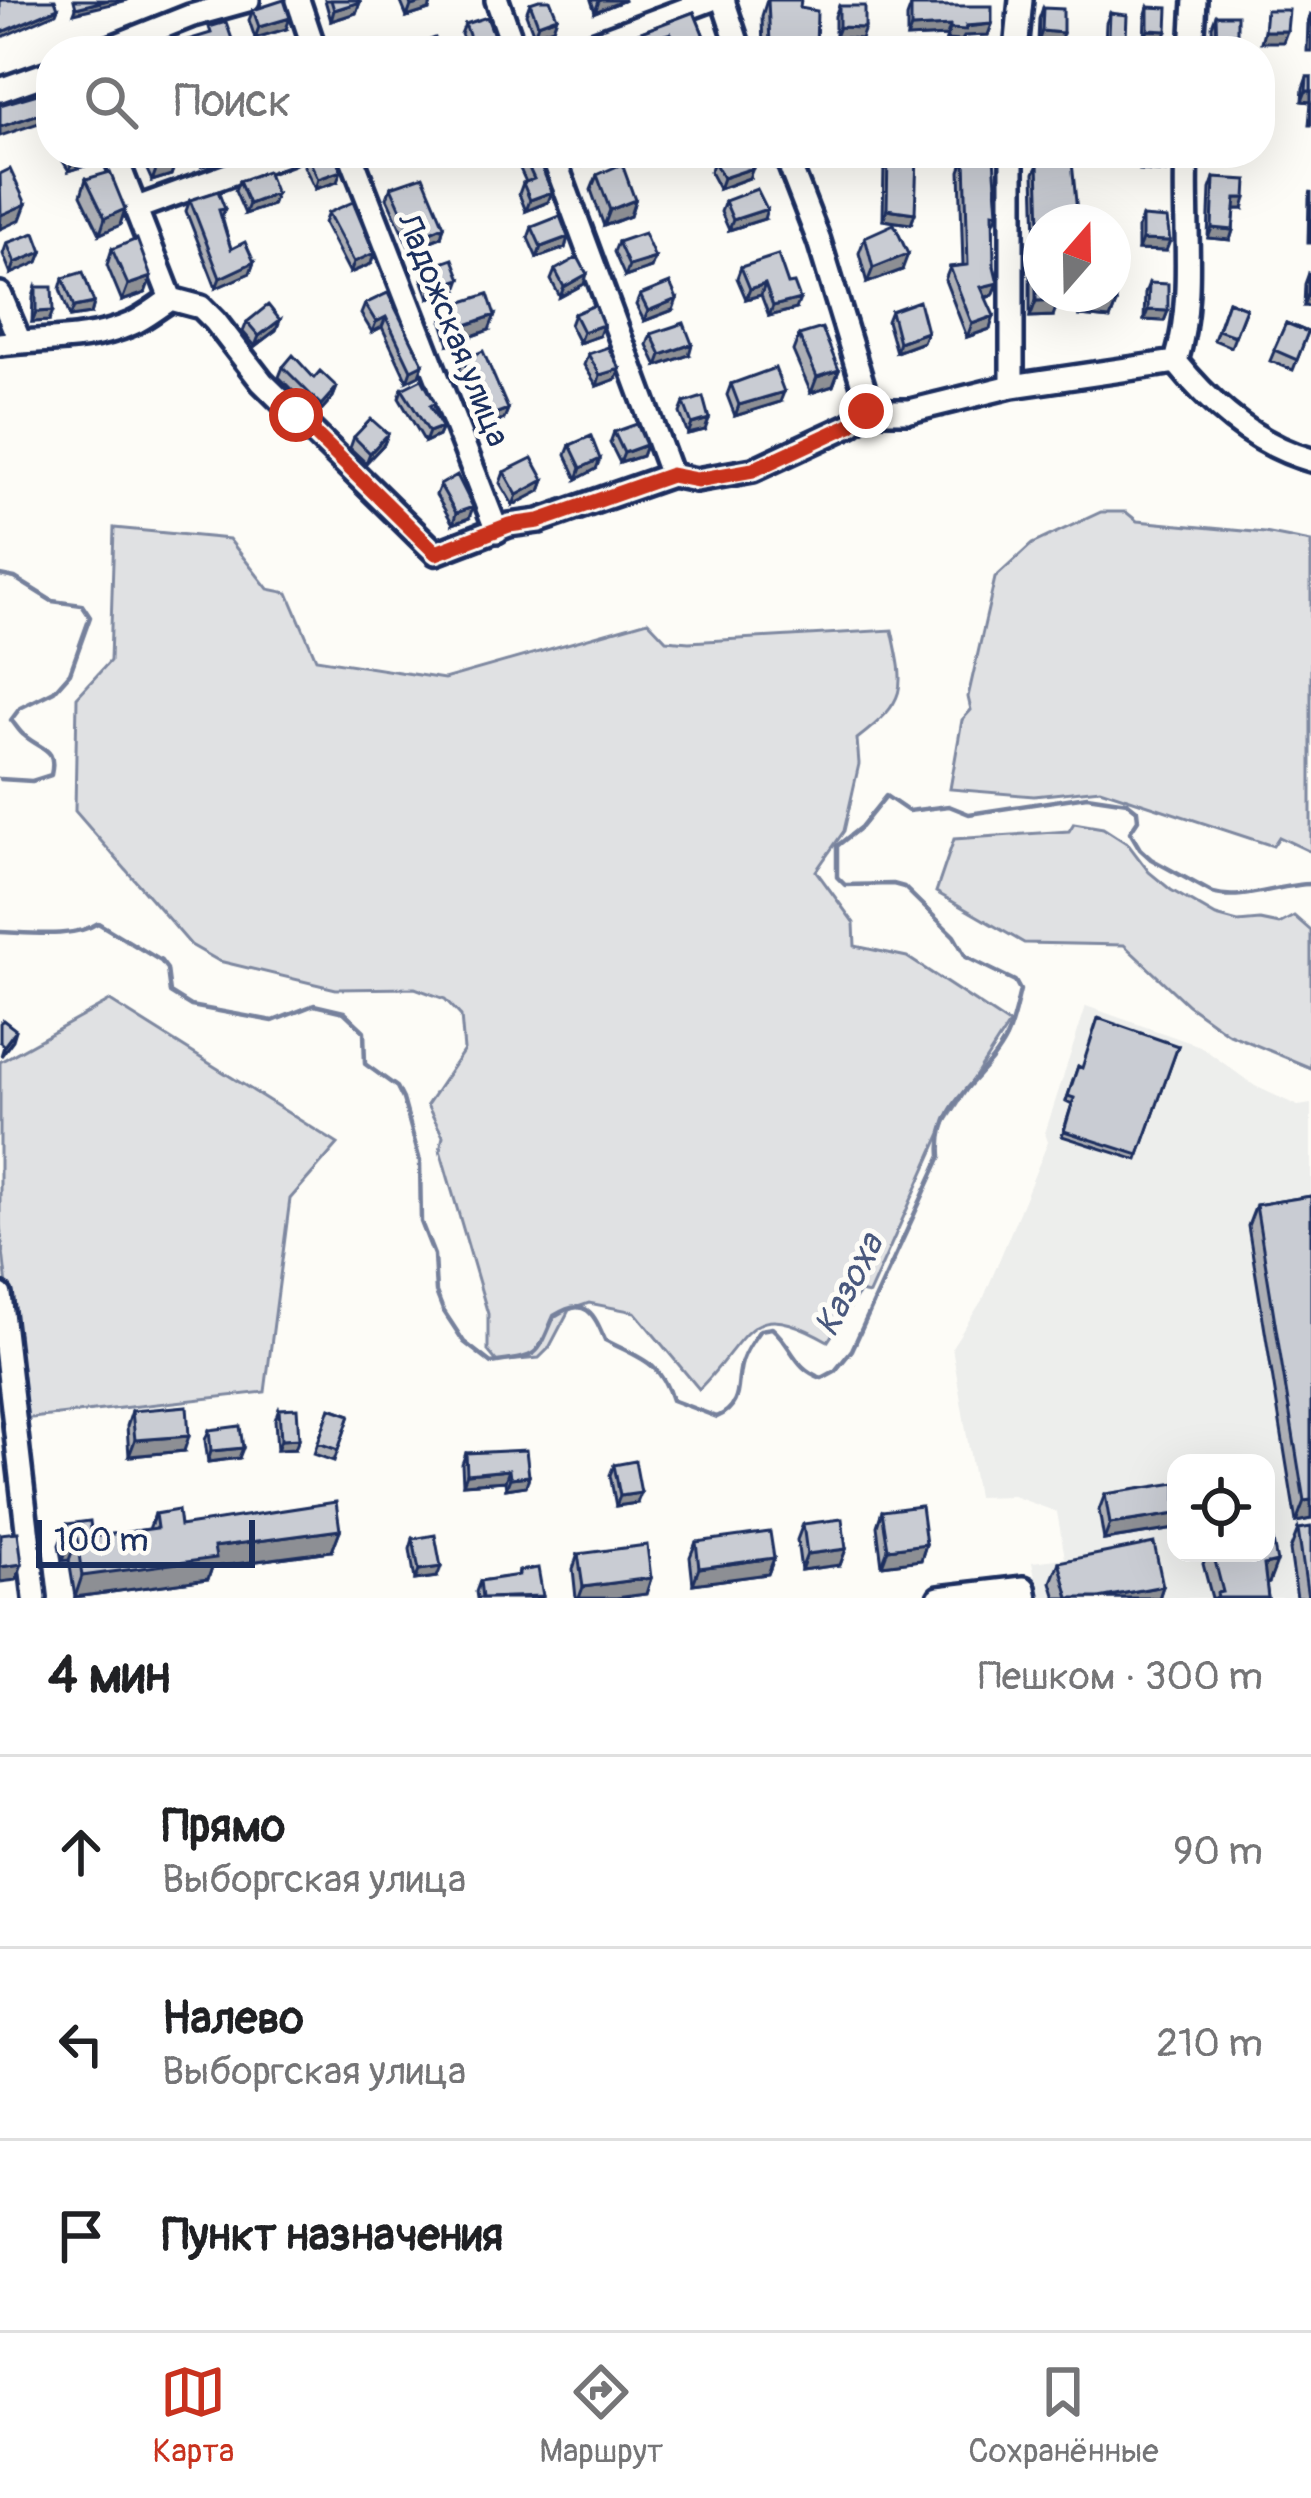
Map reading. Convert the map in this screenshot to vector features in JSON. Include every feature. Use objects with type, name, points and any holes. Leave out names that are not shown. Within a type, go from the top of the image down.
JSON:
[{"type":"street","points":[[140,36],[248,0]]},
{"type":"street","points":[[298,0],[310,36]]},
{"type":"street","points":[[497,0],[510,36]]},
{"type":"street","points":[[614,36],[710,0]]},
{"type":"street","points":[[723,0],[735,36]]},
{"type":"street","points":[[1017,36],[1021,0]]},
{"type":"street","points":[[1193,36],[1195,0]]},
{"type":"street","points":[[0,90],[36,77]]},
{"type":"street","points":[[120,168],[172,299]]},
{"type":"street","points":[[137,208],[247,168]]},
{"type":"street","name":"Ладожская улица","points":[[356,168],[497,530]]},
{"type":"street","points":[[558,168],[671,475]]},
{"type":"street","points":[[0,294],[10,343],[113,330],[136,322],[172,299],[201,307],[262,382],[436,553],[671,475],[697,480],[753,470],[862,416],[868,403],[819,242],[790,168]]},
{"type":"street","points":[[1012,168],[1012,386]]},
{"type":"street","points":[[1176,362],[1184,334],[1187,168]]},
{"type":"street","points":[[868,403],[884,411],[910,411],[1012,386],[1176,362]]},
{"type":"street","points":[[1176,362],[1198,389],[1248,430],[1311,460]]},
{"type":"street","points":[[0,1295],[35,1598]]},
{"type":"street","points":[[939,1598],[1025,1593]]},
{"type":"shaded area","points":[[1101,512],[1126,512],[1137,521],[1311,542],[1311,852],[1279,837],[1273,846],[1100,789],[1034,796],[950,789],[962,720],[971,710],[968,697],[995,578],[1032,544]]},
{"type":"shaded area","points":[[114,528],[229,539],[268,589],[288,593],[316,659],[444,679],[648,621],[666,640],[689,642],[892,630],[898,692],[886,714],[857,739],[859,764],[844,831],[816,871],[854,923],[855,946],[907,957],[1009,1024],[946,1122],[869,1294],[860,1292],[828,1341],[801,1328],[766,1322],[742,1338],[699,1389],[635,1312],[589,1303],[569,1310],[539,1358],[497,1362],[488,1351],[488,1314],[440,1150],[443,1136],[427,1105],[464,1050],[461,1016],[445,999],[415,988],[336,989],[219,961],[191,945],[75,811],[77,697],[110,661]]},
{"type":"shaded area","points":[[1074,823],[1103,828],[1128,844],[1149,872],[1171,890],[1216,916],[1279,924],[1294,916],[1311,931],[1311,1068],[1227,1033],[1188,1005],[1124,945],[1024,943],[936,892],[954,839],[1069,831]]},
{"type":"shaded area","points":[[110,1001],[338,1144],[290,1199],[265,1392],[22,1419],[0,1225],[0,1062]]},
{"type":"shaded area","points":[[1086,1006],[1200,1046],[1255,1086],[1298,1106],[1311,1104],[1311,1598],[1039,1598],[1032,1562],[1065,1558],[1057,1512],[1013,1496],[977,1497],[952,1347],[984,1297],[1048,1142],[1045,1133]]},
{"type":"building","points":[[0,0],[55,0],[58,8],[0,33]]},
{"type":"building","points":[[74,0],[108,0],[76,8]]},
{"type":"building","points":[[284,0],[290,18],[259,27],[253,10]]},
{"type":"building","points":[[331,0],[359,0],[360,2],[334,10]]},
{"type":"building","points":[[550,0],[557,17],[538,24],[530,3]]},
{"type":"building","points":[[768,0],[801,0],[800,8],[817,11],[816,36],[770,36]]},
{"type":"building","points":[[839,6],[865,6],[865,28],[839,27]]},
{"type":"building","points":[[911,6],[992,6],[992,24],[966,26],[966,30],[911,28]]},
{"type":"building","points":[[1148,7],[1168,8],[1167,31],[1148,30]]},
{"type":"building","points":[[1043,8],[1063,9],[1063,33],[1042,31]]},
{"type":"building","points":[[1266,10],[1289,10],[1287,31],[1264,31]]},
{"type":"building","points":[[694,12],[703,34],[702,36],[631,36]]},
{"type":"building","points":[[1110,13],[1127,15],[1126,36],[1109,35]]},
{"type":"building","points":[[1216,15],[1237,15],[1237,36],[1217,36]]},
{"type":"building","points":[[487,17],[494,36],[469,36],[465,24]]},
{"type":"building","points":[[226,22],[231,36],[201,36],[211,33],[209,27]]},
{"type":"building","points":[[36,94],[36,115],[0,127],[0,105]]},
{"type":"building","points":[[313,168],[340,168],[341,171],[318,179]]},
{"type":"building","points":[[529,168],[542,168],[552,192],[530,200],[523,183],[534,179]]},
{"type":"building","points":[[623,168],[635,200],[610,210],[597,175]]},
{"type":"building","points":[[717,168],[753,168],[723,178]]},
{"type":"building","points":[[888,168],[917,168],[915,213],[887,209]]},
{"type":"building","points":[[965,168],[995,168],[998,283],[981,287],[994,316],[972,324],[950,267],[968,265]]},
{"type":"building","points":[[1038,168],[1073,168],[1076,204],[1039,204]]},
{"type":"building","points":[[10,169],[26,204],[1,215],[0,174]]},
{"type":"building","points":[[267,171],[276,194],[249,204],[239,181]]},
{"type":"building","points":[[110,172],[125,209],[105,218],[86,179]]},
{"type":"building","points":[[423,176],[444,226],[414,239],[391,187]]},
{"type":"building","points":[[1214,178],[1247,180],[1246,198],[1236,198],[1233,230],[1212,228]]},
{"type":"building","points":[[757,189],[767,209],[733,220],[725,201]]},
{"type":"building","points":[[218,191],[231,249],[245,242],[254,262],[220,278],[190,200]]},
{"type":"building","points":[[353,202],[374,253],[354,262],[328,213]]},
{"type":"building","points":[[560,216],[568,237],[541,247],[532,227]]},
{"type":"building","points":[[1142,217],[1167,219],[1170,241],[1142,240]]},
{"type":"building","points":[[894,224],[908,254],[873,268],[865,237]]},
{"type":"building","points":[[35,233],[42,252],[15,263],[7,243]]},
{"type":"building","points":[[644,233],[655,258],[629,266],[618,242]]},
{"type":"building","points":[[137,239],[151,277],[128,285],[112,249]]},
{"type":"building","points":[[778,255],[788,284],[794,283],[800,299],[773,306],[765,284],[750,289],[741,267]]},
{"type":"building","points":[[578,257],[587,274],[564,287],[555,270]]},
{"type":"building","points":[[453,259],[461,279],[433,288],[425,269]]},
{"type":"building","points":[[83,272],[94,303],[74,307],[63,278]]},
{"type":"building","points":[[670,283],[677,299],[648,311],[640,295]]},
{"type":"building","points":[[1149,283],[1168,284],[1168,311],[1148,310]]},
{"type":"building","points":[[36,287],[52,287],[53,311],[36,312]]},
{"type":"building","points":[[388,293],[423,364],[411,370],[386,317],[376,322],[365,304]]},
{"type":"building","points":[[488,294],[495,315],[455,329],[447,307]]},
{"type":"building","points":[[919,301],[927,332],[899,342],[891,311]]},
{"type":"building","points":[[1228,301],[1246,308],[1235,336],[1218,330]]},
{"type":"building","points":[[268,305],[280,320],[259,336],[247,322]]},
{"type":"building","points":[[595,305],[603,325],[583,332],[574,314]]},
{"type":"building","points":[[684,323],[692,344],[661,355],[651,334]]},
{"type":"building","points":[[1286,323],[1308,332],[1297,360],[1274,350]]},
{"type":"building","points":[[822,328],[839,370],[817,377],[799,335]]},
{"type":"building","points":[[608,347],[620,369],[600,375],[588,354]]},
{"type":"building","points":[[483,351],[508,409],[484,418],[463,360]]},
{"type":"building","points":[[293,355],[314,378],[320,371],[337,387],[321,405],[283,367]]},
{"type":"building","points":[[775,368],[784,392],[739,405],[731,384]]},
{"type":"building","points":[[422,379],[442,427],[429,432],[402,389]]},
{"type":"building","points":[[703,397],[709,419],[692,424],[684,403]]},
{"type":"building","points":[[371,419],[388,434],[370,453],[354,437]]},
{"type":"building","points":[[637,424],[646,445],[624,453],[614,432]]},
{"type":"building","points":[[591,436],[600,459],[581,468],[570,445]]},
{"type":"building","points":[[532,458],[544,480],[517,495],[504,472]]},
{"type":"building","points":[[457,475],[473,507],[456,513],[440,485]]},
{"type":"building","points":[[1098,1018],[1178,1046],[1139,1155],[1064,1131],[1074,1098],[1068,1096]]},
{"type":"building","points":[[3,1020],[16,1030],[4,1046],[0,1042]]},
{"type":"building","points":[[1311,1196],[1311,1500],[1304,1501],[1256,1205]]},
{"type":"building","points":[[187,1406],[189,1436],[135,1440],[132,1411]]},
{"type":"building","points":[[297,1408],[299,1439],[281,1440],[279,1409]]},
{"type":"building","points":[[330,1408],[350,1415],[338,1450],[318,1443]]},
{"type":"building","points":[[240,1426],[243,1448],[211,1451],[209,1430]]},
{"type":"building","points":[[526,1450],[529,1476],[510,1478],[509,1470],[467,1474],[466,1453]]},
{"type":"building","points":[[635,1461],[641,1493],[620,1496],[614,1465]]},
{"type":"building","points":[[1167,1484],[1167,1515],[1110,1524],[1105,1494]]},
{"type":"building","points":[[336,1502],[340,1530],[214,1547],[216,1558],[82,1576],[77,1539],[69,1540],[67,1524],[90,1521],[92,1537],[157,1528],[155,1514],[178,1510],[180,1526]]},
{"type":"building","points":[[921,1506],[926,1544],[888,1549],[882,1511]]},
{"type":"building","points":[[842,1519],[846,1549],[807,1554],[803,1524]]},
{"type":"building","points":[[1311,1527],[1311,1598],[1308,1598],[1298,1529]]},
{"type":"building","points":[[18,1532],[22,1564],[0,1567],[0,1534]]},
{"type":"building","points":[[770,1532],[774,1558],[699,1568],[696,1542]]},
{"type":"building","points":[[435,1535],[441,1567],[419,1570],[413,1539]]},
{"type":"building","points":[[1154,1543],[1163,1586],[1099,1598],[1069,1598],[1059,1562]]},
{"type":"building","points":[[647,1545],[651,1578],[583,1587],[578,1554]]},
{"type":"building","points":[[1275,1552],[1277,1562],[1264,1565],[1268,1598],[1218,1598],[1217,1593],[1223,1592],[1215,1562],[1275,1562]]},
{"type":"building","points":[[538,1568],[543,1596],[482,1598],[480,1581]]},
{"type":"waterway","name":"Казоха","points":[[0,575],[15,578],[52,601],[82,605],[90,617],[70,673],[54,691],[20,708],[11,720],[50,754],[51,775],[32,781],[0,779]]},
{"type":"waterway","name":"Казоха","points":[[0,932],[64,933],[98,923],[161,961],[167,969],[170,993],[191,1006],[273,1021],[314,1005],[344,1012],[364,1031],[365,1064],[397,1087],[403,1099],[420,1161],[421,1222],[434,1255],[436,1292],[464,1342],[491,1363],[527,1356],[539,1348],[554,1316],[581,1308],[592,1315],[605,1340],[655,1369],[672,1400],[717,1417],[736,1398],[744,1356],[760,1330],[772,1328],[799,1363],[822,1378],[835,1371],[852,1350],[941,1156],[946,1120],[997,1053],[1014,1014],[1020,990],[1015,981],[966,957],[954,936],[904,887],[845,885],[837,877],[837,846],[861,827],[886,796],[908,811],[949,806],[969,814],[1087,796],[1127,802],[1137,810],[1138,820],[1130,832],[1140,849],[1213,893],[1236,895],[1311,884]]},
{"type":"route","points":[[296,415],[436,553],[671,475],[697,480],[753,470],[850,425],[866,411]]}]
